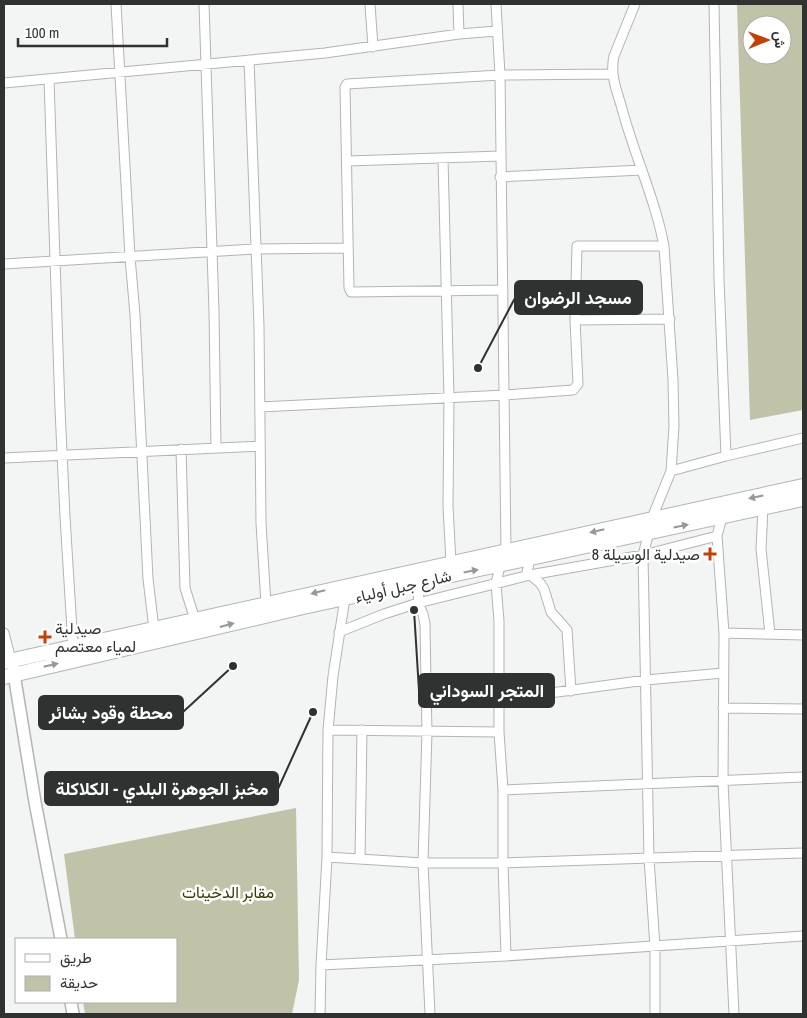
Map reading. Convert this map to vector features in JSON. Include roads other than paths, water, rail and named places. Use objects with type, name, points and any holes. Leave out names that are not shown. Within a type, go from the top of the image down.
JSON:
[{"type":"main road","name":"شارع جبل أولياء","points":[[7,661],[154,629],[234,623],[450,563],[803,486]]},
{"type":"main road","name":"شارع جبل أولياء","points":[[9,675],[197,626],[266,604],[420,582],[803,499]]},
{"type":"street","points":[[116,4],[148,579],[154,629]]},
{"type":"street","points":[[204,4],[214,312],[216,447]]},
{"type":"street","points":[[370,4],[373,47]]},
{"type":"street","points":[[458,4],[459,34]]},
{"type":"street","points":[[496,4],[500,75],[506,551]]},
{"type":"street","points":[[635,4],[614,56],[612,74],[624,118],[660,226],[664,246],[670,319],[673,408],[671,471],[652,518]]},
{"type":"street","points":[[714,4],[719,279],[726,456]]},
{"type":"street","points":[[4,82],[373,47],[496,30]]},
{"type":"street","points":[[250,60],[259,326],[260,523],[266,604]]},
{"type":"street","points":[[503,290],[351,292],[349,288],[347,248],[345,87],[347,84],[500,75],[612,74]]},
{"type":"street","points":[[49,79],[65,527],[73,646]]},
{"type":"street","points":[[346,161],[501,156]]},
{"type":"street","points":[[444,158],[450,563]]},
{"type":"street","points":[[500,177],[642,170]]},
{"type":"street","points":[[260,407],[573,390],[578,384],[575,320],[577,246],[664,246]]},
{"type":"street","points":[[4,264],[212,251],[347,248]]},
{"type":"street","points":[[575,320],[670,319]]},
{"type":"street","points":[[671,471],[803,438]]},
{"type":"street","points":[[4,458],[259,446]]},
{"type":"street","points":[[181,449],[185,588],[197,626]]},
{"type":"street","points":[[763,507],[761,549],[770,634]]},
{"type":"street","points":[[722,517],[717,536],[724,633],[723,782],[734,1014]]},
{"type":"street","points":[[649,532],[643,555],[649,858],[655,947],[654,1014]]},
{"type":"street","points":[[339,632],[418,603],[530,575],[643,555],[717,536]]},
{"type":"street","points":[[530,559],[527,572],[544,589],[551,612],[567,630],[571,691]]},
{"type":"street","points":[[500,565],[496,584],[499,621],[499,732],[503,790],[506,956]]},
{"type":"street","points":[[420,582],[418,603],[423,614],[424,624],[427,732],[423,863],[430,1014]]},
{"type":"street","points":[[320,1014],[327,857],[328,730],[344,592]]},
{"type":"street","points":[[4,632],[9,675],[61,938]]},
{"type":"street","points":[[724,633],[803,635]]},
{"type":"street","points":[[500,700],[646,680],[723,673]]},
{"type":"street","points":[[723,708],[803,709]]},
{"type":"street","points":[[328,730],[499,732]]},
{"type":"street","points":[[360,859],[362,730]]},
{"type":"street","points":[[503,790],[723,782],[803,777]]},
{"type":"street","points":[[327,857],[423,863],[503,863],[803,853]]},
{"type":"street","points":[[321,966],[655,947],[803,936]]},
{"type":"place","name":"مسجد الرضوان","points":[[478,368]]},
{"type":"place","name":"صيدلية الوسيلة 8","points":[[710,554]]},
{"type":"place","name":"المتجر السوداني","points":[[414,610]]},
{"type":"place","name":"صيدلية لمياء معتصم","points":[[45,637]]},
{"type":"place","name":"محطة وقود بشائر","points":[[233,666]]},
{"type":"place","name":"مخبز الجوهرة البلدي - الكلاكلة","points":[[313,712]]},
{"type":"park label","name":"مقابر الدخينات","points":[[228,892]]}]
